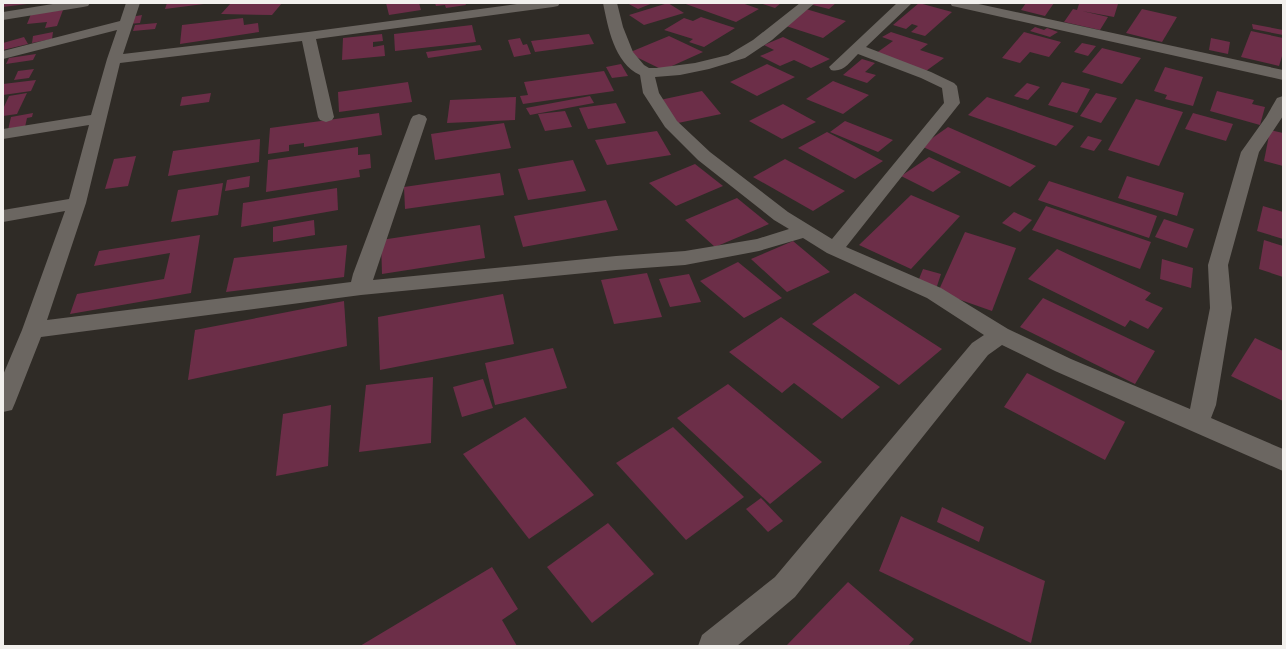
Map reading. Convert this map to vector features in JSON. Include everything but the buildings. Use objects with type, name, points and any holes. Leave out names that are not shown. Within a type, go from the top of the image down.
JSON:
[{"type":"street","points":[[3,16],[83,3]]},
{"type":"street","points":[[3,403],[33,330],[76,203],[114,59],[133,3]]},
{"type":"street","points":[[114,59],[308,36],[553,3]]},
{"type":"street","points":[[610,3],[612,15],[625,53],[636,66],[647,72],[669,71],[704,66],[739,56],[808,3]]},
{"type":"street","points":[[836,68],[905,3]]},
{"type":"street","points":[[957,3],[1283,75]]},
{"type":"street","points":[[3,55],[125,24]]},
{"type":"street","points":[[308,36],[326,117]]},
{"type":"street","points":[[834,249],[952,103],[949,86],[926,75],[856,48]]},
{"type":"street","points":[[647,72],[651,93],[671,124],[704,156],[781,216],[834,249],[934,293],[1000,335],[1063,365],[1283,460]]},
{"type":"street","points":[[1198,422],[1204,405],[1221,308],[1218,264],[1250,152],[1274,118],[1283,101]]},
{"type":"street","points":[[3,134],[98,119]]},
{"type":"street","points":[[361,288],[363,274],[419,119]]},
{"type":"street","points":[[3,216],[76,203]]},
{"type":"street","points":[[33,330],[361,288],[685,258],[759,244],[805,231]]},
{"type":"street","points":[[713,646],[785,587],[980,349],[1000,335]]}]
